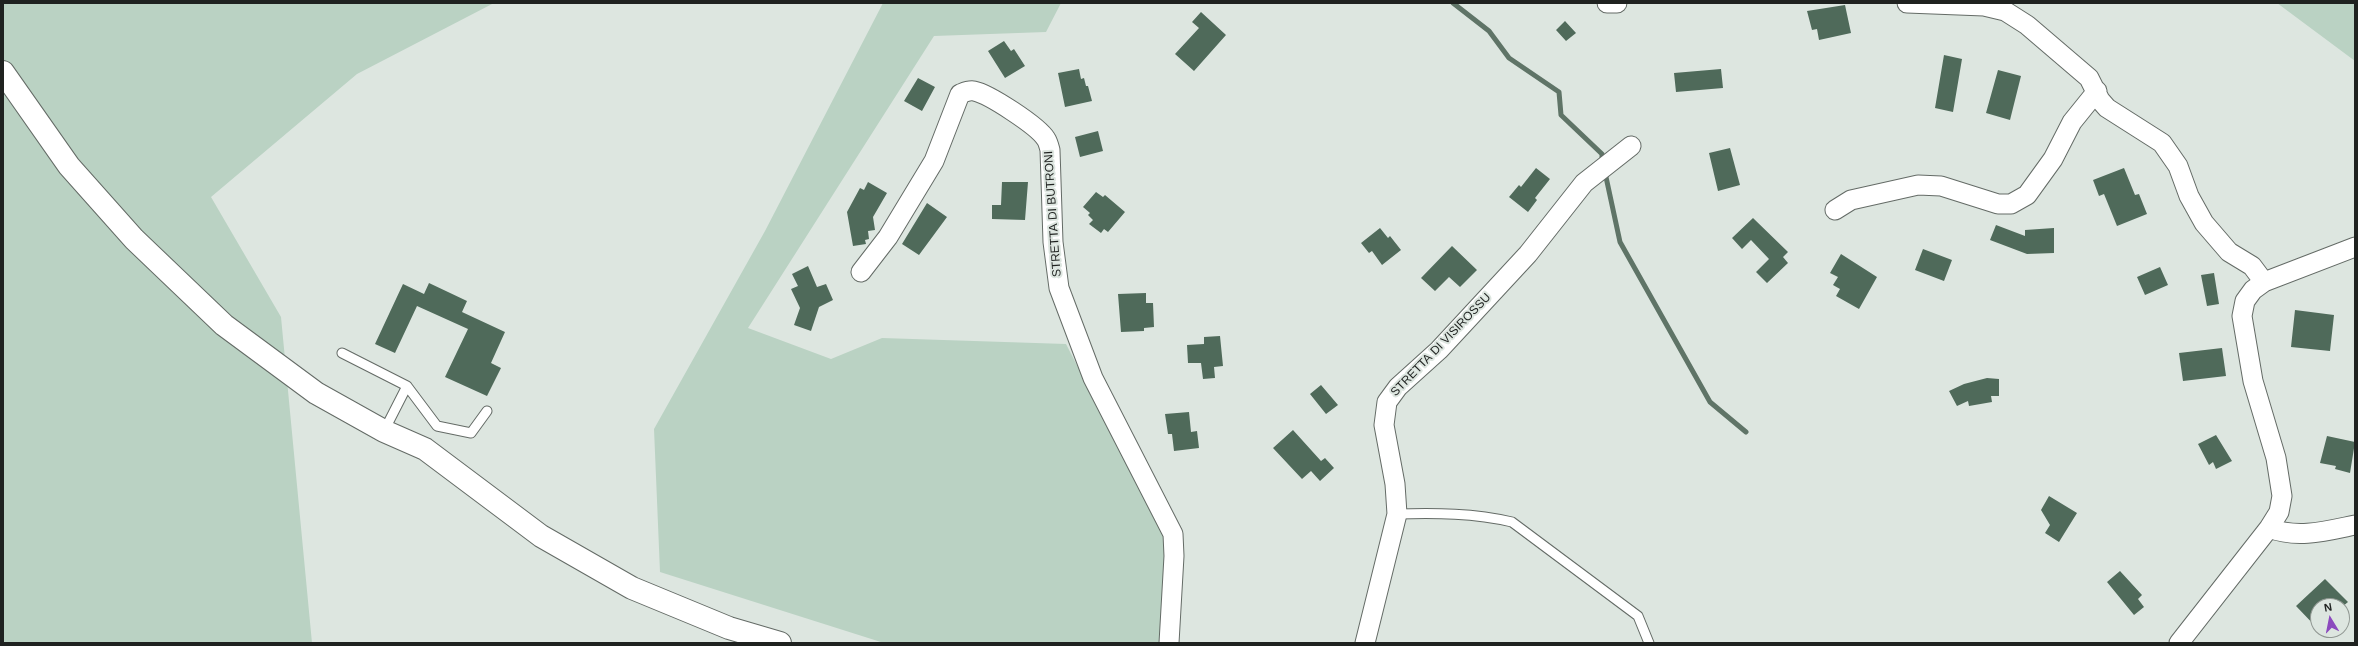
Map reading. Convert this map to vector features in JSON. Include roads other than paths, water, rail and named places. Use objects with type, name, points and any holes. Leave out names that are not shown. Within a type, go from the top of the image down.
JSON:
[{"type":"street","points":[[1607,3],[1616,3]]},
{"type":"street","points":[[1907,3],[1984,6],[2005,12],[2026,25],[2089,78],[2097,91],[2100,100],[2107,108],[2162,143],[2178,166],[2189,196],[2204,224],[2228,252],[2252,266],[2264,282]]},
{"type":"street","points":[[3,72],[69,166],[134,239],[224,325],[316,393],[384,431],[425,449],[540,536],[632,588],[729,628],[780,643]]},
{"type":"street","name":"STRETTA DI BUTRONI","points":[[861,272],[888,237],[934,161],[960,94],[967,91],[975,91],[1008,108],[1040,132],[1047,140],[1050,150],[1053,242],[1059,288],[1093,378],[1174,534],[1174,556],[1168,643]]},
{"type":"street","points":[[1835,210],[1851,200],[1918,185],[1940,186],[1998,204],[2011,204],[2027,195],[2053,159],[2072,122],[2097,91]]},
{"type":"street","name":"STRETTA DI VISIROSSU","points":[[1365,643],[1397,514],[1395,484],[1384,425],[1386,402],[1398,387],[1439,350],[1528,254],[1584,183],[1631,146]]},
{"type":"street","points":[[2179,643],[2270,528],[2279,512],[2282,496],[2276,458],[2253,381],[2242,316],[2245,301],[2253,290],[2264,282],[2355,247]]},
{"type":"street","points":[[2270,528],[2284,534],[2310,534],[2355,525]]},
{"type":"lane","points":[[342,353],[407,386],[437,426],[471,433],[487,411]]},
{"type":"lane","points":[[384,431],[407,386]]},
{"type":"lane","points":[[1397,514],[1439,513],[1487,516],[1512,522],[1638,616],[1649,643]]},
{"type":"waterway","points":[[1453,3],[1489,31],[1509,58],[1559,92],[1561,115],[1602,154],[1602,158]]},
{"type":"waterway","points":[[1606,177],[1620,242],[1710,402],[1746,432]]}]
